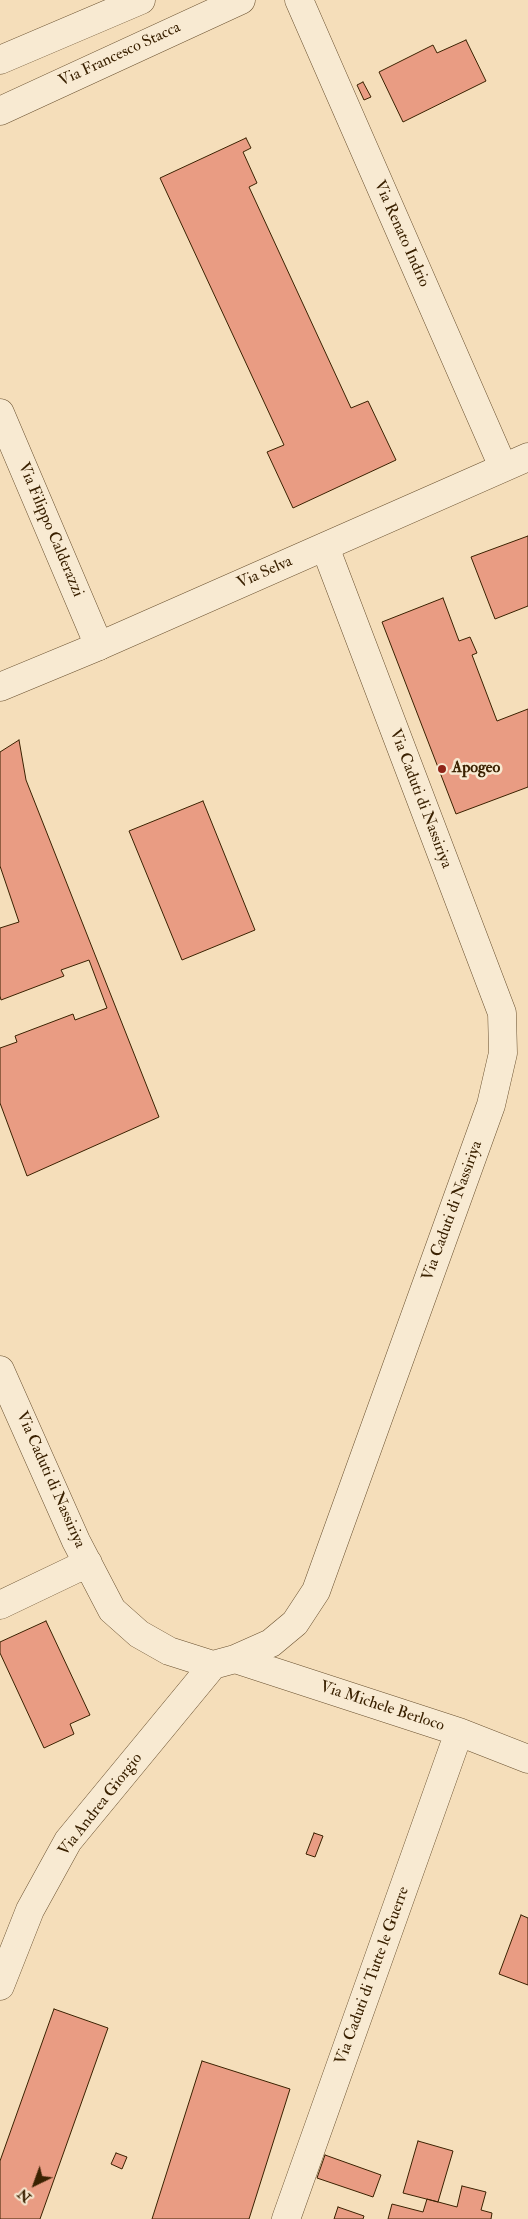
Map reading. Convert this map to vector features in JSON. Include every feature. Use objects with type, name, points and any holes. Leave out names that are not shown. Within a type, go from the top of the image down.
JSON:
[{"type":"street","points":[[0,60],[141,0]]},
{"type":"street","name":"Via Francesco Stacca","points":[[0,111],[241,0]]},
{"type":"street","name":"Via Renato Indrio","points":[[299,0],[503,467]]},
{"type":"street","name":"Via Filippo Calderazzi","points":[[0,413],[9,459],[99,646]]},
{"type":"street","name":"Via Selva","points":[[0,687],[99,646],[528,457]]},
{"type":"street","name":"Via Caduti di Nassiriya","points":[[0,1370],[88,1564],[112,1610],[139,1634],[169,1651],[224,1662],[271,1643],[295,1623],[316,1591],[491,1104],[503,1053],[502,1013],[325,547]]},
{"type":"street","name":"Via Caduti di Nassiriya","points":[[0,1605],[88,1564]]},
{"type":"street","name":"Via Michele Berloco","points":[[224,1662],[459,1732],[528,1759]]},
{"type":"street","name":"Via Andrea Giorgio","points":[[0,1986],[30,1910],[68,1841],[224,1662]]},
{"type":"street","name":"Via Caduti di Tutte le Guerre","points":[[286,2219],[459,1732]]},
{"type":"building","points":[[466,40],[486,81],[403,122],[379,72],[433,45],[437,53]]},
{"type":"building","points":[[363,82],[371,97],[364,100],[357,85]]},
{"type":"building","points":[[246,138],[251,148],[243,152],[257,183],[249,187],[351,408],[368,401],[396,460],[293,508],[267,452],[284,445],[160,178]]},
{"type":"building","points":[[528,536],[528,606],[495,619],[471,557]]},
{"type":"building","points":[[443,598],[459,641],[470,637],[477,653],[472,655],[497,721],[528,709],[528,787],[456,814],[382,622]]},
{"type":"building","points":[[19,740],[26,780],[159,1117],[27,1176],[0,1103],[0,1048],[17,1042],[15,1036],[73,1014],[75,1020],[107,1008],[89,960],[61,970],[64,976],[1,1000],[0,928],[19,922],[0,866],[0,752]]},
{"type":"building","points":[[203,801],[255,930],[182,960],[129,831]]},
{"type":"building","points":[[46,1621],[90,1715],[70,1724],[74,1734],[44,1748],[0,1653],[0,1642]]},
{"type":"building","points":[[314,1833],[323,1836],[315,1857],[306,1854]]},
{"type":"building","points":[[521,1915],[528,1918],[528,1985],[499,1974]]},
{"type":"building","points":[[54,2009],[108,2028],[40,2219],[0,2219],[0,2161]]},
{"type":"building","points":[[202,2061],[290,2089],[249,2219],[152,2219]]},
{"type":"building","points":[[418,2141],[453,2151],[438,2202],[403,2193]]},
{"type":"building","points":[[116,2153],[127,2157],[122,2169],[111,2164]]},
{"type":"building","points":[[325,2155],[381,2175],[373,2197],[317,2178]]},
{"type":"building","points":[[462,2186],[486,2192],[481,2210],[492,2213],[491,2219],[388,2219],[392,2204],[423,2212],[427,2199],[457,2207]]},
{"type":"building","points":[[338,2207],[364,2216],[363,2219],[334,2219]]},
{"type":"place","name":"Apogeo","points":[[442,769]]}]
